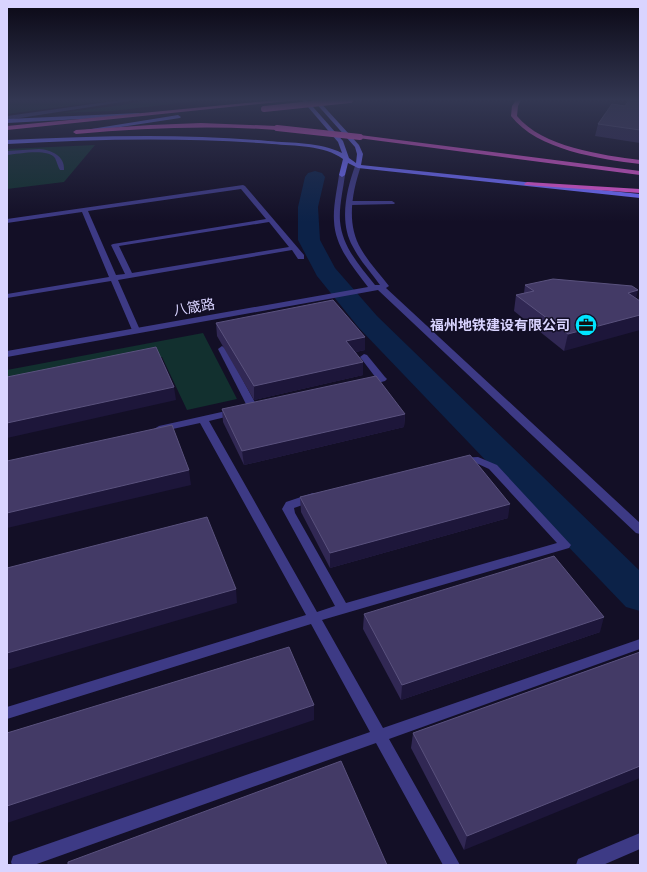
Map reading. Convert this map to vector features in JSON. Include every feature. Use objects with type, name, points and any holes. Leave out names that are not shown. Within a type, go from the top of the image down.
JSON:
[{"type":"highway","points":[[389,141],[640,173]]},
{"type":"highway","points":[[410,141],[455,144],[640,166]]},
{"type":"highway","points":[[552,141],[576,150],[640,162]]},
{"type":"highway","points":[[527,184],[640,191]]},
{"type":"main road","points":[[245,141],[325,149],[346,157],[353,164],[358,166],[640,196]]},
{"type":"main road","points":[[339,141],[346,157],[342,175]]},
{"type":"main road","points":[[352,141],[361,152],[358,166]]},
{"type":"street","points":[[7,153],[37,151],[52,153],[58,158],[62,169]]},
{"type":"street","points":[[358,166],[352,185],[350,229],[354,244],[379,287]]},
{"type":"street","points":[[342,175],[337,222],[341,241],[349,256],[379,287],[640,530]]},
{"type":"street","points":[[7,221],[243,187],[301,257]]},
{"type":"street","points":[[350,203],[392,203]]},
{"type":"street","points":[[7,216],[59,209],[61,213]]},
{"type":"street","points":[[84,210],[136,330]]},
{"type":"street","points":[[129,275],[115,244],[270,220]]},
{"type":"street","points":[[7,296],[293,248]]},
{"type":"street","name":"八箴路","points":[[7,354],[379,287]]},
{"type":"street","points":[[150,431],[257,407],[222,349]]},
{"type":"street","points":[[359,384],[382,379],[364,357]]},
{"type":"street","points":[[203,419],[452,865]]},
{"type":"street","points":[[7,713],[343,609],[565,545],[494,467],[483,461],[474,459],[447,464]]},
{"type":"street","points":[[325,494],[295,502],[290,505],[288,509],[343,609]]},
{"type":"street","points":[[19,862],[640,644]]},
{"type":"street","points":[[584,865],[640,841]]},
{"type":"green space","points":[[95,145],[64,182],[7,189],[7,149]]},
{"type":"green space","points":[[203,333],[237,399],[187,410],[162,357],[7,388],[7,370]]},
{"type":"building","points":[[553,279],[632,286],[638,290],[628,293],[640,301],[640,315],[568,334],[516,295],[534,291],[525,285]]},
{"type":"building","points":[[333,300],[365,337],[346,341],[363,362],[254,386],[216,323]]},
{"type":"building","points":[[156,347],[174,387],[7,423],[7,377]]},
{"type":"building","points":[[376,376],[405,414],[242,451],[222,409]]},
{"type":"building","points":[[172,425],[189,470],[7,513],[7,461]]},
{"type":"building","points":[[470,455],[510,504],[330,553],[300,497]]},
{"type":"building","points":[[207,517],[236,589],[7,653],[7,568]]},
{"type":"building","points":[[554,556],[604,617],[402,685],[364,614]]},
{"type":"building","points":[[289,647],[314,705],[7,806],[7,733]]},
{"type":"building","points":[[640,652],[640,766],[467,836],[413,733]]},
{"type":"building","points":[[341,761],[387,865],[68,865],[68,862]]},
{"type":"waterway","points":[[315,177],[308,207],[309,240],[325,271],[368,322],[640,596]]},
{"type":"place","name":"福州地铁建设有限公司","points":[[586,325]]}]
